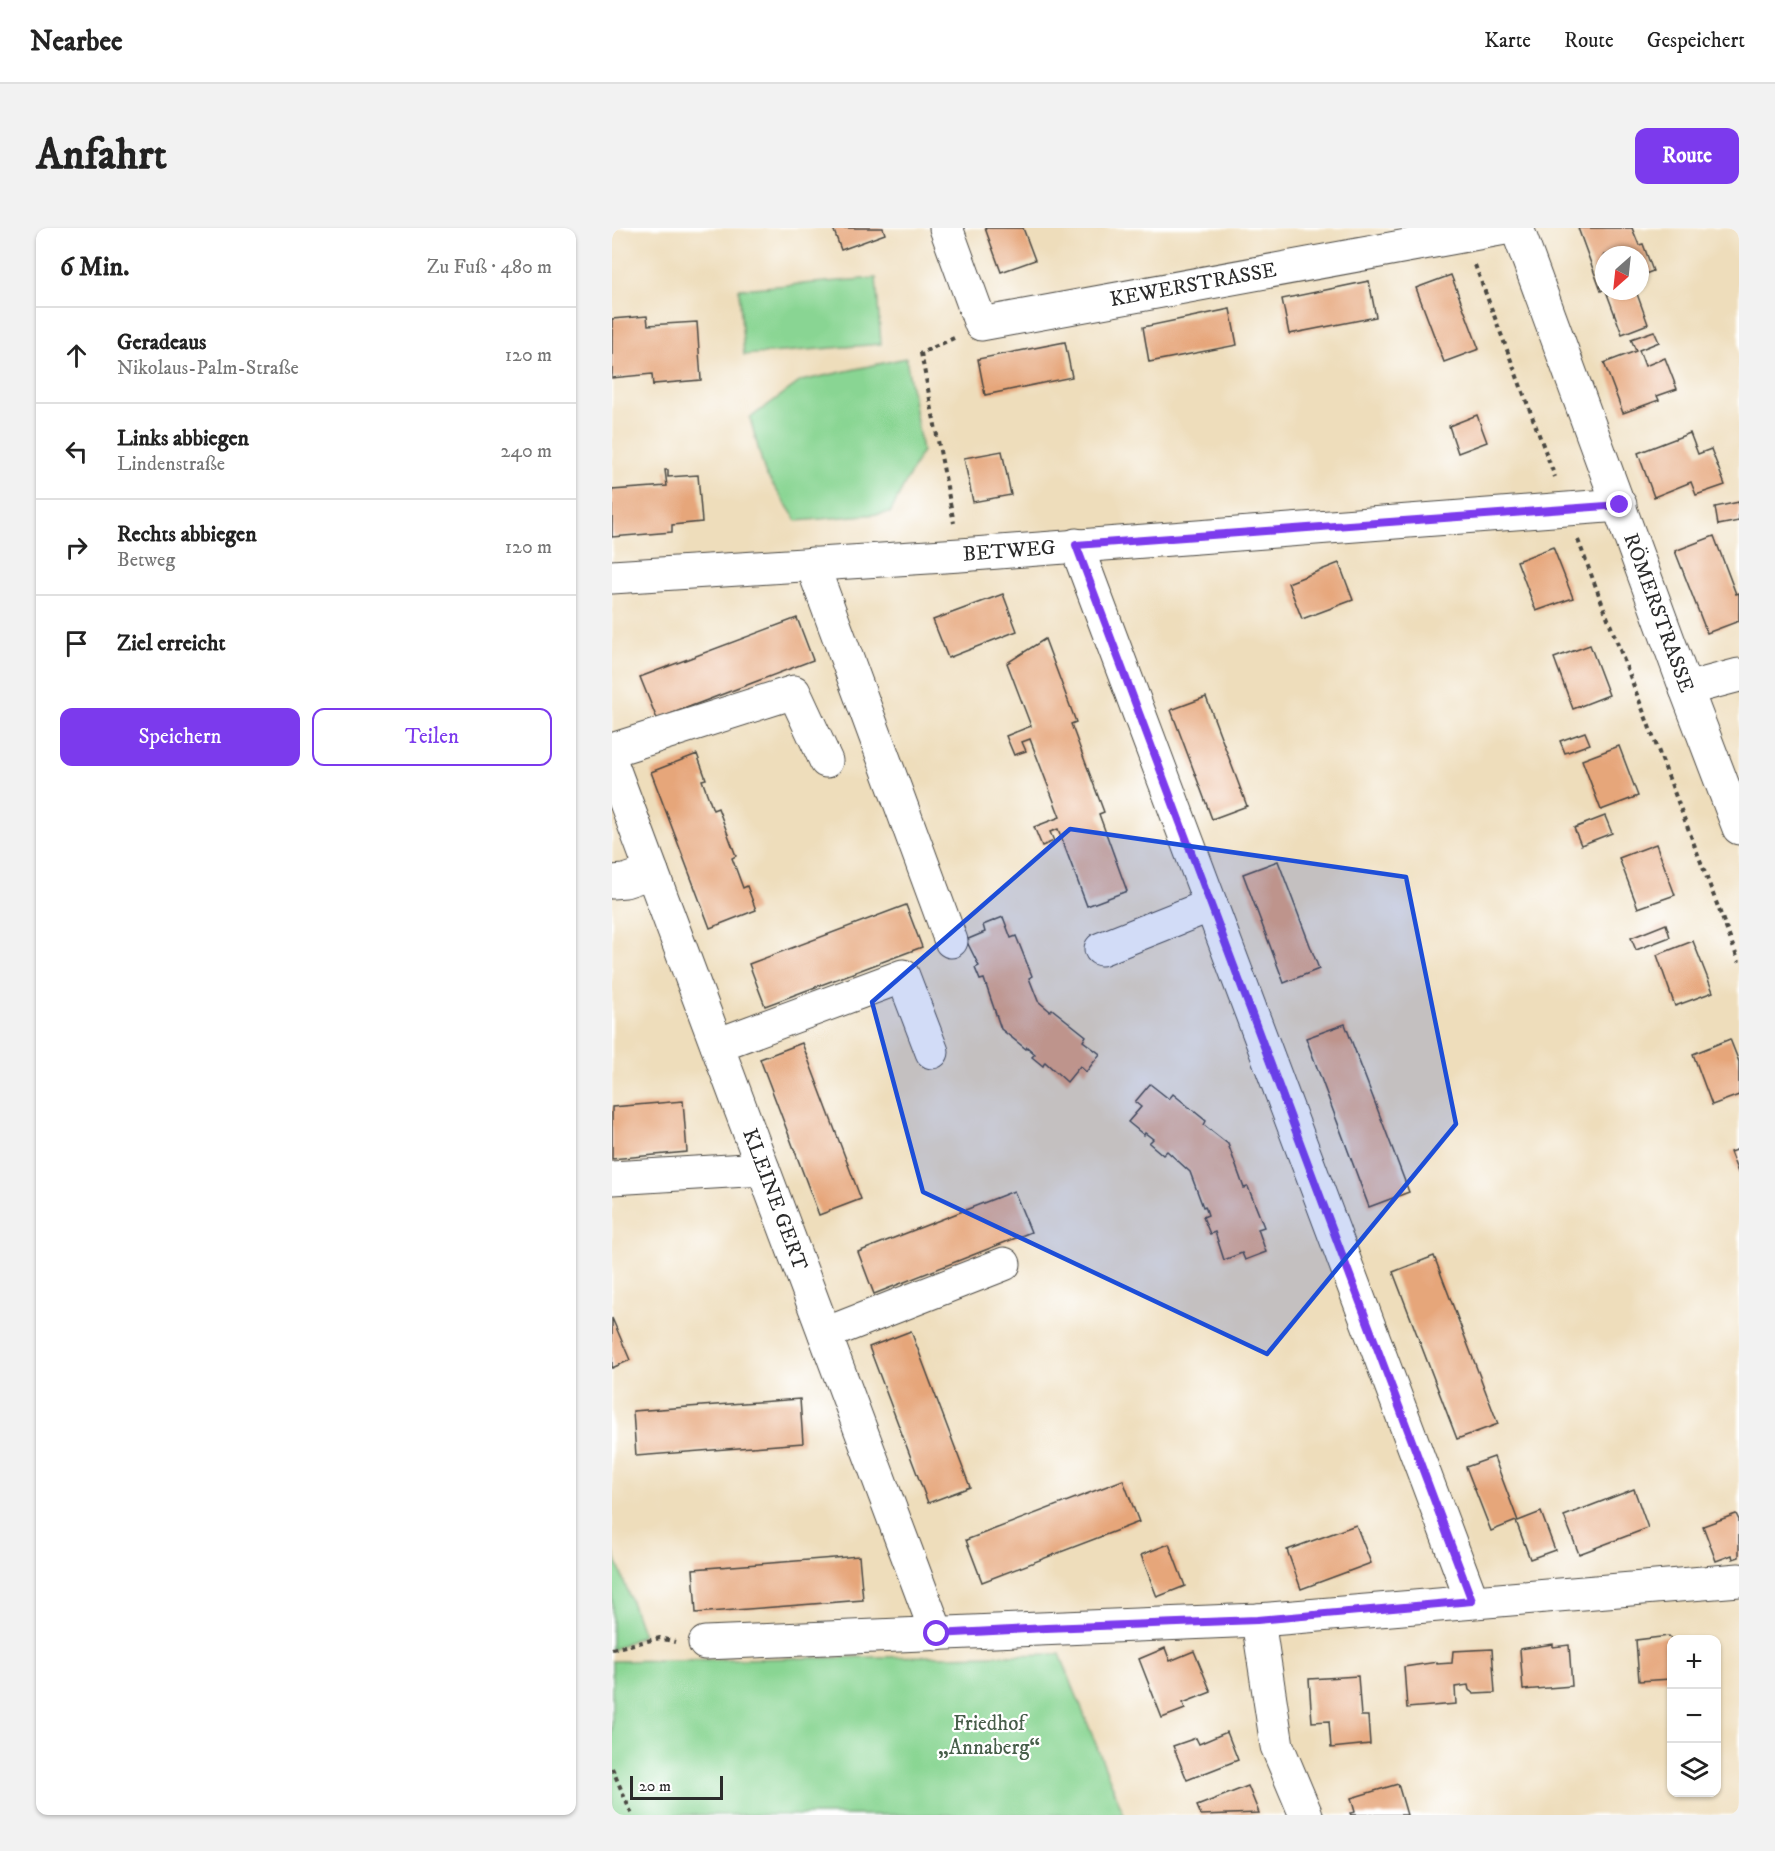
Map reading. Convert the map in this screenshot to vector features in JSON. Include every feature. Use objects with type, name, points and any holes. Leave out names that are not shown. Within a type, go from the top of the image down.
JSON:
[{"type":"street","points":[[946,228],[981,324]]},
{"type":"street","name":"KEWERSTRASSE","points":[[981,324],[1505,228]]},
{"type":"street","name":"RÖMERSTRASSE","points":[[1517,228],[1739,828]]},
{"type":"street","name":"BETWEG","points":[[612,577],[960,555],[1620,505]]},
{"type":"street","points":[[1076,545],[1472,1601]]},
{"type":"street","points":[[812,564],[951,941]]},
{"type":"street","points":[[1686,689],[1739,675]]},
{"type":"street","points":[[612,750],[794,692],[826,761]]},
{"type":"street","name":"KLEINE GERT","points":[[612,765],[937,1634]]},
{"type":"street","points":[[612,882],[625,881],[652,872]]},
{"type":"street","points":[[1101,949],[1211,905]]},
{"type":"street","points":[[717,1045],[903,976],[932,1052]]},
{"type":"street","points":[[612,1178],[763,1169]]},
{"type":"street","points":[[825,1334],[1004,1264]]},
{"type":"street","points":[[705,1642],[1257,1620],[1739,1580]]},
{"type":"street","points":[[1257,1620],[1278,1746],[1306,1815]]},
{"type":"path","points":[[1464,235],[1739,962]]},
{"type":"path","points":[[960,555],[921,353],[981,324]]},
{"type":"path","points":[[612,1649],[660,1638],[687,1646],[705,1642]]},
{"type":"path","points":[[612,1768],[632,1815]]},
{"type":"highlighted area","points":[[1070,829],[1406,877],[1456,1124],[1267,1354],[923,1192],[872,1002]]},
{"type":"green space","points":[[876,278],[881,344],[744,355],[739,289]]},
{"type":"green space","points":[[906,358],[922,451],[890,513],[797,521],[765,473],[750,418],[801,381]]},
{"type":"green space","points":[[612,1548],[643,1635],[612,1650]]},
{"type":"green space","name":"Friedhof „Annaberg“","points":[[1060,1654],[1124,1815],[612,1815],[612,1661]]},
{"type":"building","points":[[833,228],[883,228],[885,234],[841,250]]},
{"type":"building","points":[[985,228],[1023,228],[1035,260],[1001,272]]},
{"type":"building","points":[[1578,228],[1632,228],[1639,245],[1643,244],[1644,246],[1595,246],[1595,275]]},
{"type":"building","points":[[1649,260],[1653,271],[1649,273]]},
{"type":"building","points":[[1451,275],[1479,349],[1444,362],[1416,288]]},
{"type":"building","points":[[1369,281],[1376,317],[1289,334],[1282,299]]},
{"type":"building","points":[[1609,300],[1639,300],[1648,324],[1622,334]]},
{"type":"building","points":[[1230,309],[1237,345],[1149,362],[1143,327]]},
{"type":"building","points":[[647,316],[648,325],[697,322],[701,380],[654,384],[653,387],[652,374],[612,378],[612,319]]},
{"type":"building","points":[[1654,331],[1659,342],[1639,350],[1645,366],[1665,358],[1677,389],[1657,396],[1659,400],[1623,413],[1604,363],[1636,351],[1631,339]]},
{"type":"building","points":[[1065,342],[1072,377],[985,395],[978,359]]},
{"type":"building","points":[[1477,415],[1487,442],[1458,453],[1449,426]]},
{"type":"building","points":[[1690,433],[1698,454],[1711,449],[1725,485],[1696,495],[1691,482],[1654,497],[1638,453]]},
{"type":"building","points":[[1002,451],[1011,495],[973,502],[964,458]]},
{"type":"building","points":[[665,470],[668,470],[668,477],[698,475],[702,522],[672,525],[672,532],[612,537],[612,490],[667,486]]},
{"type":"building","points":[[1739,502],[1739,521],[1718,525],[1715,507]]},
{"type":"building","points":[[1714,536],[1736,594],[1739,593],[1739,621],[1707,633],[1675,551]]},
{"type":"building","points":[[1553,547],[1573,598],[1536,611],[1517,561]]},
{"type":"building","points":[[1339,563],[1353,600],[1302,619],[1288,583]]},
{"type":"building","points":[[1003,594],[1017,631],[948,658],[933,620]]},
{"type":"building","points":[[797,618],[813,660],[657,719],[640,677]]},
{"type":"building","points":[[1045,639],[1076,722],[1071,724],[1104,812],[1099,814],[1127,891],[1087,906],[1058,829],[1050,832],[1054,841],[1042,846],[1034,827],[1060,817],[1030,739],[1022,742],[1026,751],[1014,755],[1006,736],[1031,726],[1007,663]]},
{"type":"building","points":[[1590,645],[1609,695],[1573,709],[1554,658]]},
{"type":"building","points":[[1206,697],[1247,806],[1212,819],[1171,710]]},
{"type":"building","points":[[1585,732],[1590,744],[1565,753],[1560,741]]},
{"type":"building","points":[[1619,746],[1638,796],[1601,810],[1582,760]]},
{"type":"building","points":[[697,754],[706,779],[702,780],[713,810],[718,808],[736,856],[732,858],[743,888],[747,886],[756,910],[710,928],[651,772]]},
{"type":"building","points":[[1605,816],[1612,833],[1581,845],[1574,828]]},
{"type":"building","points":[[1656,844],[1675,895],[1638,908],[1619,858]]},
{"type":"building","points":[[1278,861],[1319,969],[1284,983],[1243,874]]},
{"type":"building","points":[[906,905],[922,947],[765,1006],[749,964]]},
{"type":"building","points":[[1003,917],[1011,938],[1016,936],[1032,976],[1029,978],[1038,1001],[1086,1036],[1083,1041],[1100,1054],[1086,1072],[1080,1066],[1067,1082],[1045,1062],[1043,1066],[1032,1057],[1035,1054],[1001,1029],[984,979],[980,980],[975,968],[979,966],[966,940],[985,932],[983,925]]},
{"type":"building","points":[[1666,924],[1670,937],[1636,950],[1631,938]]},
{"type":"building","points":[[1693,941],[1713,992],[1675,1006],[1657,955]]},
{"type":"building","points":[[1345,1024],[1409,1192],[1369,1207],[1306,1038]]},
{"type":"building","points":[[1730,1039],[1739,1062],[1739,1095],[1712,1105],[1693,1054]]},
{"type":"building","points":[[802,1043],[861,1199],[819,1215],[760,1059]]},
{"type":"building","points":[[1150,1084],[1169,1099],[1173,1094],[1206,1121],[1204,1125],[1228,1144],[1244,1188],[1248,1187],[1264,1227],[1258,1229],[1266,1252],[1245,1260],[1242,1253],[1224,1260],[1215,1232],[1210,1234],[1203,1217],[1208,1215],[1190,1172],[1167,1151],[1163,1155],[1149,1143],[1153,1139],[1128,1122],[1141,1107],[1135,1102]]},
{"type":"building","points":[[683,1101],[687,1152],[612,1159],[612,1107]]},
{"type":"building","points":[[1739,1149],[1739,1175],[1730,1152]]},
{"type":"building","points":[[1014,1191],[1031,1232],[874,1294],[858,1252]]},
{"type":"building","points":[[1434,1256],[1498,1424],[1457,1439],[1393,1272]]},
{"type":"building","points":[[612,1318],[630,1360],[612,1368]]},
{"type":"building","points":[[911,1331],[970,1487],[928,1503],[869,1347]]},
{"type":"building","points":[[800,1399],[803,1443],[636,1456],[633,1411]]},
{"type":"building","points":[[1494,1457],[1518,1521],[1541,1512],[1555,1550],[1530,1559],[1516,1521],[1491,1531],[1466,1467]]},
{"type":"building","points":[[1123,1480],[1139,1522],[982,1582],[966,1540]]},
{"type":"building","points":[[1634,1489],[1648,1528],[1579,1554],[1564,1516]]},
{"type":"building","points":[[1736,1514],[1739,1520],[1739,1557],[1733,1559],[1732,1555],[1716,1561],[1703,1526]]},
{"type":"building","points":[[1356,1525],[1371,1563],[1301,1589],[1287,1550]]},
{"type":"building","points":[[1169,1544],[1185,1586],[1157,1597],[1141,1555]]},
{"type":"building","points":[[859,1556],[863,1600],[696,1613],[693,1569]]},
{"type":"building","points":[[1667,1636],[1667,1679],[1639,1681],[1636,1640]]},
{"type":"building","points":[[1553,1644],[1553,1647],[1569,1645],[1572,1686],[1523,1690],[1520,1649]]},
{"type":"building","points":[[1165,1648],[1170,1661],[1194,1651],[1211,1692],[1183,1703],[1185,1709],[1162,1718],[1139,1659]]},
{"type":"building","points":[[1492,1649],[1495,1693],[1474,1694],[1469,1690],[1468,1685],[1455,1687],[1456,1704],[1407,1708],[1404,1667],[1437,1662],[1437,1664],[1452,1663],[1453,1651]]},
{"type":"building","points":[[1358,1676],[1361,1716],[1368,1716],[1370,1744],[1331,1748],[1329,1721],[1312,1722],[1309,1679]]},
{"type":"building","points":[[1227,1732],[1238,1760],[1187,1780],[1173,1746],[1196,1738],[1199,1744]]},
{"type":"building","points":[[1398,1784],[1407,1815],[1351,1815],[1350,1813],[1355,1812],[1351,1798]]},
{"type":"building","points":[[1248,1786],[1259,1813],[1201,1815],[1197,1806]]},
{"type":"route","points":[[937,1634],[1257,1620],[1472,1601],[1076,545],[1620,505]]}]
